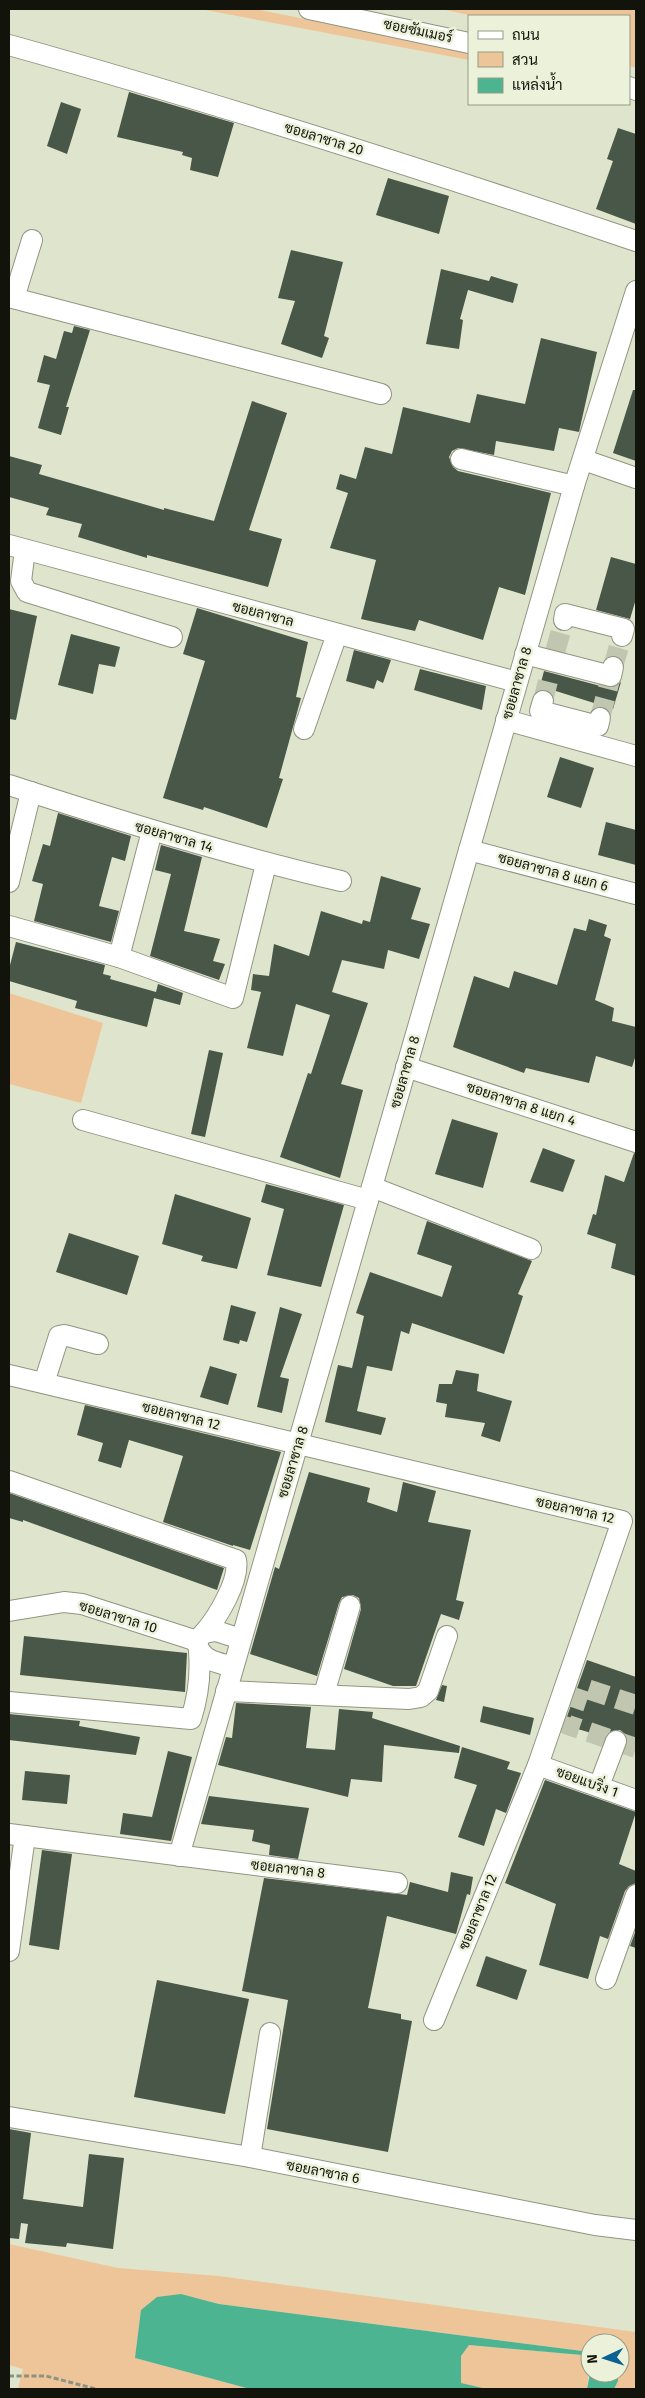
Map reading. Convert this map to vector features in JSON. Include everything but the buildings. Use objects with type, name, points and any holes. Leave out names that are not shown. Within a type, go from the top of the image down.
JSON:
[{"type":"street","name":"ซอยซัมเมอร์","points":[[309,9],[468,43]]},
{"type":"street","name":"ซอยลาซาล 20","points":[[9,45],[130,79],[458,180],[636,241]]},
{"type":"street","points":[[32,240],[11,298],[381,394]]},
{"type":"street","name":"ซอยลาซาล 8","points":[[179,1856],[574,486],[584,460],[636,291]]},
{"type":"street","points":[[461,459],[574,486]]},
{"type":"street","points":[[584,460],[636,478]]},
{"type":"street","points":[[17,548],[21,581],[27,592],[172,637]]},
{"type":"street","name":"ซอยลาซาล","points":[[17,548],[518,682]]},
{"type":"street","points":[[564,620],[565,614],[624,629],[622,636]]},
{"type":"street","points":[[304,729],[337,634]]},
{"type":"street","points":[[526,654],[554,657],[611,676],[613,667]]},
{"type":"street","points":[[542,701],[540,711],[598,726],[600,718]]},
{"type":"street","points":[[506,720],[636,756]]},
{"type":"street","name":"ซอยลาซาล 14","points":[[9,785],[152,831],[266,864],[342,881]]},
{"type":"street","points":[[9,882],[31,792]]},
{"type":"street","points":[[119,957],[152,831]]},
{"type":"street","name":"ซอยลาซาล 8 แยก 6","points":[[469,850],[636,894]]},
{"type":"street","points":[[9,926],[119,957],[233,998],[266,864]]},
{"type":"street","name":"ซอยลาซาล 8 แยก 4","points":[[406,1067],[636,1142]]},
{"type":"street","points":[[83,1120],[370,1194],[531,1249]]},
{"type":"street","points":[[44,1383],[59,1336],[64,1335],[98,1344]]},
{"type":"street","name":"ซอยลาซาล 12","points":[[9,1375],[622,1522],[538,1764],[434,2020]]},
{"type":"street","points":[[9,1481],[236,1560],[238,1569],[217,1619],[200,1642],[201,1671],[191,1719],[9,1702]]},
{"type":"street","name":"ซอยลาซาล 10","points":[[9,1611],[64,1602],[82,1604],[200,1642],[207,1659],[233,1667]]},
{"type":"street","points":[[324,1694],[350,1606]]},
{"type":"street","name":"ซอยลาซาล 10","points":[[200,1642],[216,1631],[241,1639]]},
{"type":"street","points":[[226,1691],[409,1699],[421,1696],[428,1690],[447,1636]]},
{"type":"street","points":[[599,1786],[616,1741]]},
{"type":"street","name":"ซอยแบริ่ง 1","points":[[538,1764],[636,1800]]},
{"type":"street","points":[[9,1951],[17,1835]]},
{"type":"street","name":"ซอยลาซาล 8","points":[[17,1835],[397,1883]]},
{"type":"street","points":[[606,1979],[636,1895]]},
{"type":"street","points":[[250,2157],[270,2033]]},
{"type":"street","name":"ซอยลาซาล 6","points":[[9,2117],[250,2157],[594,2225],[636,2230]]},
{"type":"path","points":[[9,2376],[46,2376],[96,2389]]},
{"type":"green space","points":[[200,9],[255,9],[468,52],[468,60]]},
{"type":"green space","points":[[441,9],[636,9],[636,68],[630,66],[630,15],[468,15]]},
{"type":"green space","points":[[9,993],[103,1023],[81,1103],[9,1084]]},
{"type":"green space","points":[[9,2244],[118,2268],[219,2276],[636,2332],[636,2389],[614,2389],[617,2383],[630,2383],[630,2333],[580,2333],[580,2351],[219,2304],[181,2294],[135,2358],[250,2389],[18,2389],[23,2369],[9,2365]]},
{"type":"green space","points":[[469,2345],[580,2355],[580,2383],[588,2383],[587,2389],[487,2389],[461,2384],[461,2355]]},
{"type":"water","points":[[181,2294],[219,2304],[580,2351],[580,2355],[469,2345],[461,2356],[461,2383],[487,2389],[250,2389],[135,2358],[141,2310],[157,2297]]},
{"type":"water","points":[[588,2383],[617,2383],[614,2389],[587,2389]]},
{"type":"tunnel","points":[[555,652],[564,620]]},
{"type":"tunnel","points":[[613,667],[622,636]]},
{"type":"tunnel","points":[[543,701],[553,661]]},
{"type":"tunnel","points":[[600,718],[611,676]]},
{"type":"tunnel","points":[[636,1705],[581,1687],[568,1725],[636,1748]]}]
